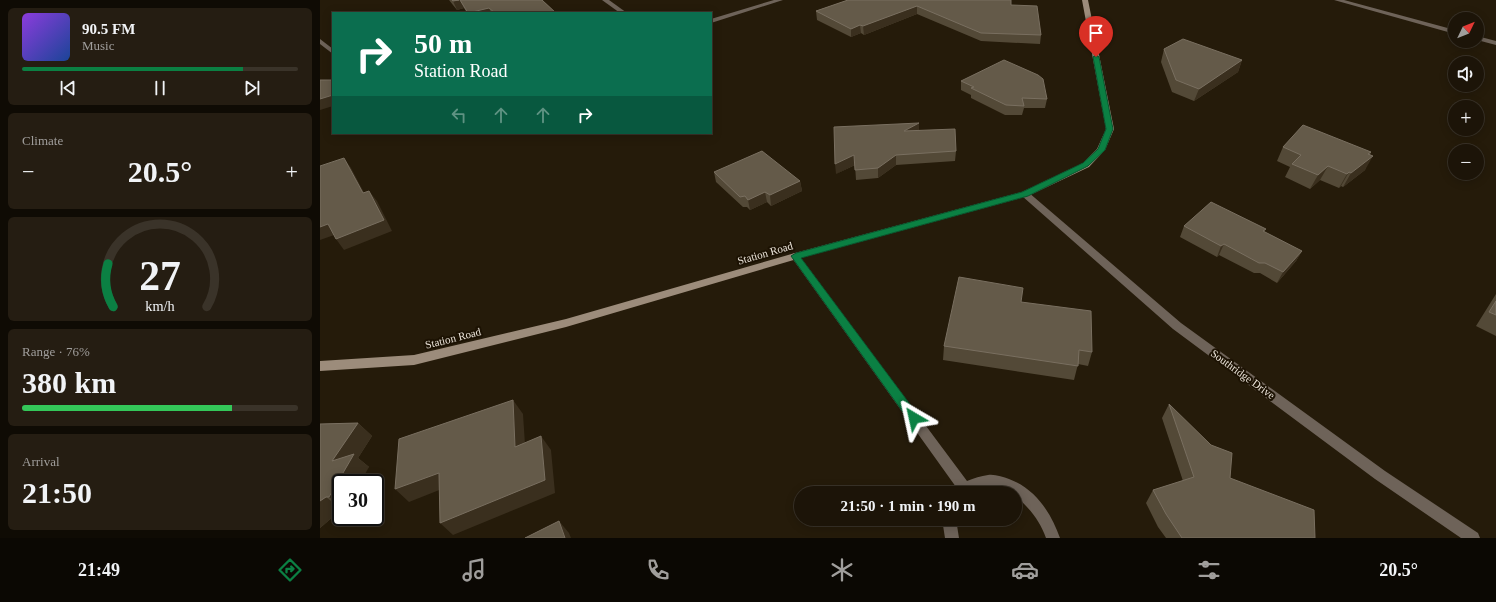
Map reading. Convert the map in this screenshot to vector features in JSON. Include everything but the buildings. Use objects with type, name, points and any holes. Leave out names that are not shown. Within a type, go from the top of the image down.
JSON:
[{"type":"street","points":[[605,0],[623,12]]},
{"type":"street","points":[[712,21],[780,0]]},
{"type":"street","name":"Station Road","points":[[320,366],[414,360],[566,323],[796,256],[1025,194],[1086,165],[1101,150],[1110,129],[1085,0]]},
{"type":"street","points":[[1337,0],[1448,30]]},
{"type":"street","points":[[1484,40],[1496,43]]},
{"type":"street","points":[[320,41],[332,51]]},
{"type":"street","name":"Southridge Drive","points":[[1025,194],[1177,326],[1380,475],[1473,538]]},
{"type":"street","points":[[796,256],[959,486]]},
{"type":"street","points":[[974,486],[990,481],[1009,486]]},
{"type":"street","points":[[1022,494],[1038,508],[1050,528],[1053,538]]},
{"type":"street","points":[[950,526],[952,538]]},
{"type":"route","points":[[914,418],[796,256],[1025,194],[1041,188],[1086,165],[1101,150],[1110,129],[1096,57]]}]
